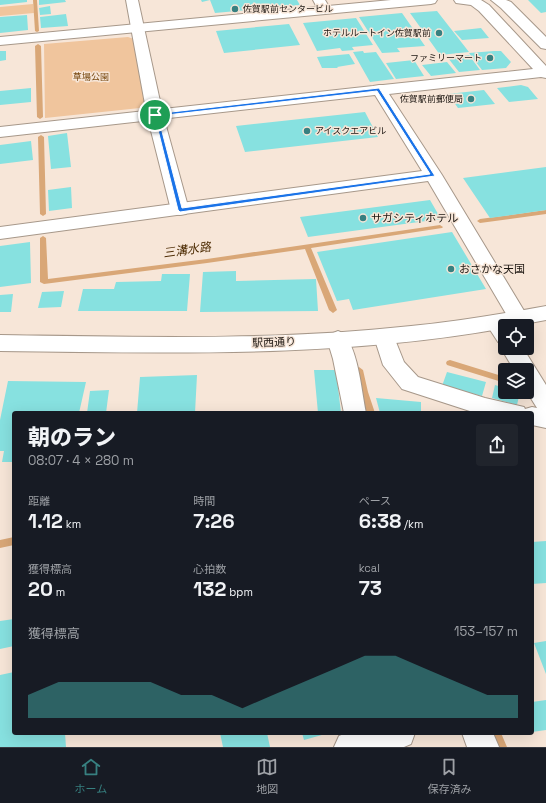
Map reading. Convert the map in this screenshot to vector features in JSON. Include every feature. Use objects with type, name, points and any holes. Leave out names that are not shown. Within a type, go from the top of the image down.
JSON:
[{"type":"street","points":[[132,0],[139,28],[155,115],[180,210]]},
{"type":"street","points":[[0,41],[139,28],[322,5],[431,0]]},
{"type":"street","points":[[460,0],[474,2],[484,8],[545,73]]},
{"type":"street","points":[[497,0],[506,5],[546,45]]},
{"type":"street","points":[[0,132],[379,89],[545,73]]},
{"type":"street","points":[[379,89],[433,175],[519,318]]},
{"type":"street","points":[[0,233],[433,175]]},
{"type":"street","name":"駅西通り","points":[[519,318],[546,313]]},
{"type":"street","name":"駅西通り","points":[[0,343],[184,345],[385,337],[498,330]]},
{"type":"street","points":[[385,337],[394,365],[410,383],[485,407],[506,411]]},
{"type":"street","points":[[338,339],[356,411]]},
{"type":"street","points":[[516,355],[536,395]]},
{"type":"street","points":[[350,747],[393,735]]},
{"type":"street","points":[[478,735],[483,747]]},
{"type":"green space","points":[[33,4],[34,13],[0,16],[0,7]]},
{"type":"green space","name":"草場公園","points":[[128,37],[134,39],[147,104],[140,108],[45,118],[44,44]]},
{"type":"building","points":[[0,0],[27,0],[27,2],[0,5]]},
{"type":"building","points":[[39,0],[65,0],[66,2],[39,5]]},
{"type":"building","name":"佐賀駅前センタービル","points":[[210,0],[297,0],[300,5],[215,13]]},
{"type":"building","points":[[528,0],[546,0],[546,12],[541,13]]},
{"type":"building","points":[[50,6],[51,14],[40,15],[39,8]]},
{"type":"building","name":"ホテルルートイン佐賀駅前","points":[[437,11],[469,52],[440,55],[410,13]]},
{"type":"building","points":[[402,13],[425,46],[397,48],[400,52],[382,53],[359,17]]},
{"type":"building","points":[[66,14],[68,26],[41,28],[40,17]]},
{"type":"building","points":[[27,15],[28,30],[0,33],[0,17]]},
{"type":"building","points":[[356,18],[373,45],[352,47],[354,50],[342,51],[340,48],[317,51],[303,23]]},
{"type":"building","points":[[289,24],[300,45],[224,53],[216,31]]},
{"type":"building","points":[[481,28],[489,38],[462,40],[454,31]]},
{"type":"building","points":[[0,51],[6,51],[6,60],[0,61]]},
{"type":"building","points":[[363,51],[364,53],[376,52],[394,79],[370,82],[353,52]]},
{"type":"building","name":"ファミリーマート","points":[[501,51],[511,62],[506,68],[482,70],[469,53]]},
{"type":"building","points":[[349,54],[355,64],[337,67],[338,68],[322,68],[317,57]]},
{"type":"building","points":[[469,55],[480,70],[459,72],[448,58]]},
{"type":"building","points":[[414,60],[424,76],[396,79],[386,63]]},
{"type":"building","points":[[447,62],[456,73],[431,76],[422,65]]},
{"type":"building","points":[[521,85],[528,87],[538,99],[509,102],[497,88]]},
{"type":"building","points":[[31,88],[31,102],[0,105],[0,91]]},
{"type":"building","name":"佐賀駅前郵便局","points":[[484,90],[495,104],[458,108],[448,94]]},
{"type":"building","name":"アイスクエアビル","points":[[365,112],[378,137],[245,152],[236,126]]},
{"type":"building","points":[[67,133],[71,167],[51,169],[48,136]]},
{"type":"building","points":[[31,141],[33,160],[0,164],[0,145]]},
{"type":"building","points":[[546,167],[546,210],[490,218],[463,178]]},
{"type":"building","points":[[71,187],[72,208],[49,211],[48,190]]},
{"type":"building","points":[[430,200],[441,219],[308,237],[300,217]]},
{"type":"building","points":[[452,232],[486,289],[353,310],[349,299],[337,301],[317,252]]},
{"type":"building","points":[[30,242],[31,283],[0,287],[0,246]]},
{"type":"building","points":[[236,271],[236,281],[316,279],[318,311],[200,312],[203,272]]},
{"type":"building","points":[[162,274],[190,274],[187,311],[78,311],[83,289],[114,289],[116,282],[161,281]]},
{"type":"building","points":[[64,291],[61,307],[38,308],[42,292]]},
{"type":"building","points":[[13,294],[11,312],[0,312],[0,295]]},
{"type":"building","points":[[314,370],[336,370],[341,411],[318,411]]},
{"type":"building","points":[[447,372],[486,382],[482,396],[442,386]]},
{"type":"building","points":[[197,375],[195,411],[137,411],[140,377]]},
{"type":"building","points":[[8,381],[86,382],[79,411],[12,411],[12,462],[2,462],[4,451],[0,451],[0,420]]},
{"type":"building","points":[[495,385],[498,386],[498,399],[518,399],[517,405],[492,398]]},
{"type":"building","points":[[109,390],[106,411],[87,411],[90,391]]},
{"type":"building","points":[[376,398],[421,402],[421,411],[379,411]]},
{"type":"building","points":[[546,541],[546,583],[534,584],[534,542]]},
{"type":"building","points":[[12,619],[12,646],[0,649],[0,621]]},
{"type":"building","points":[[546,641],[546,674],[534,643]]},
{"type":"building","points":[[12,672],[12,735],[65,735],[66,747],[0,747],[0,675]]},
{"type":"building","points":[[546,700],[546,730],[534,732],[534,702]]},
{"type":"building","points":[[220,735],[267,735],[270,747],[223,747]]},
{"type":"building","points":[[303,735],[322,735],[304,740]]},
{"type":"waterway","name":"三溝水路","points":[[35,0],[37,31]]},
{"type":"waterway","name":"三溝水路","points":[[38,46],[40,117]]},
{"type":"waterway","name":"三溝水路","points":[[41,137],[43,214]]},
{"type":"waterway","points":[[480,221],[546,212]]},
{"type":"waterway","points":[[307,246],[440,227]]},
{"type":"waterway","name":"三溝水路","points":[[43,238],[44,282],[307,246]]},
{"type":"waterway","name":"三溝水路","points":[[307,246],[333,310]]},
{"type":"waterway","points":[[450,363],[498,378]]},
{"type":"waterway","name":"三溝水路","points":[[359,370],[370,411]]},
{"type":"waterway","points":[[0,544],[12,541]]},
{"type":"waterway","name":"三溝水路","points":[[496,735],[501,747]]},
{"type":"place","name":"佐賀駅前センタービル","points":[[235,9]]},
{"type":"place","name":"ホテルルートイン佐賀駅前","points":[[439,33]]},
{"type":"place","name":"ファミリーマート","points":[[490,58]]},
{"type":"place","name":"佐賀駅前郵便局","points":[[471,99]]},
{"type":"place","name":"アイスクエアビル","points":[[307,131]]},
{"type":"place","name":"サガシティホテル","points":[[363,218]]},
{"type":"place","name":"おさかな天国","points":[[451,269]]},
{"type":"route","points":[[379,89],[433,175],[180,210],[155,115],[379,89]]}]
